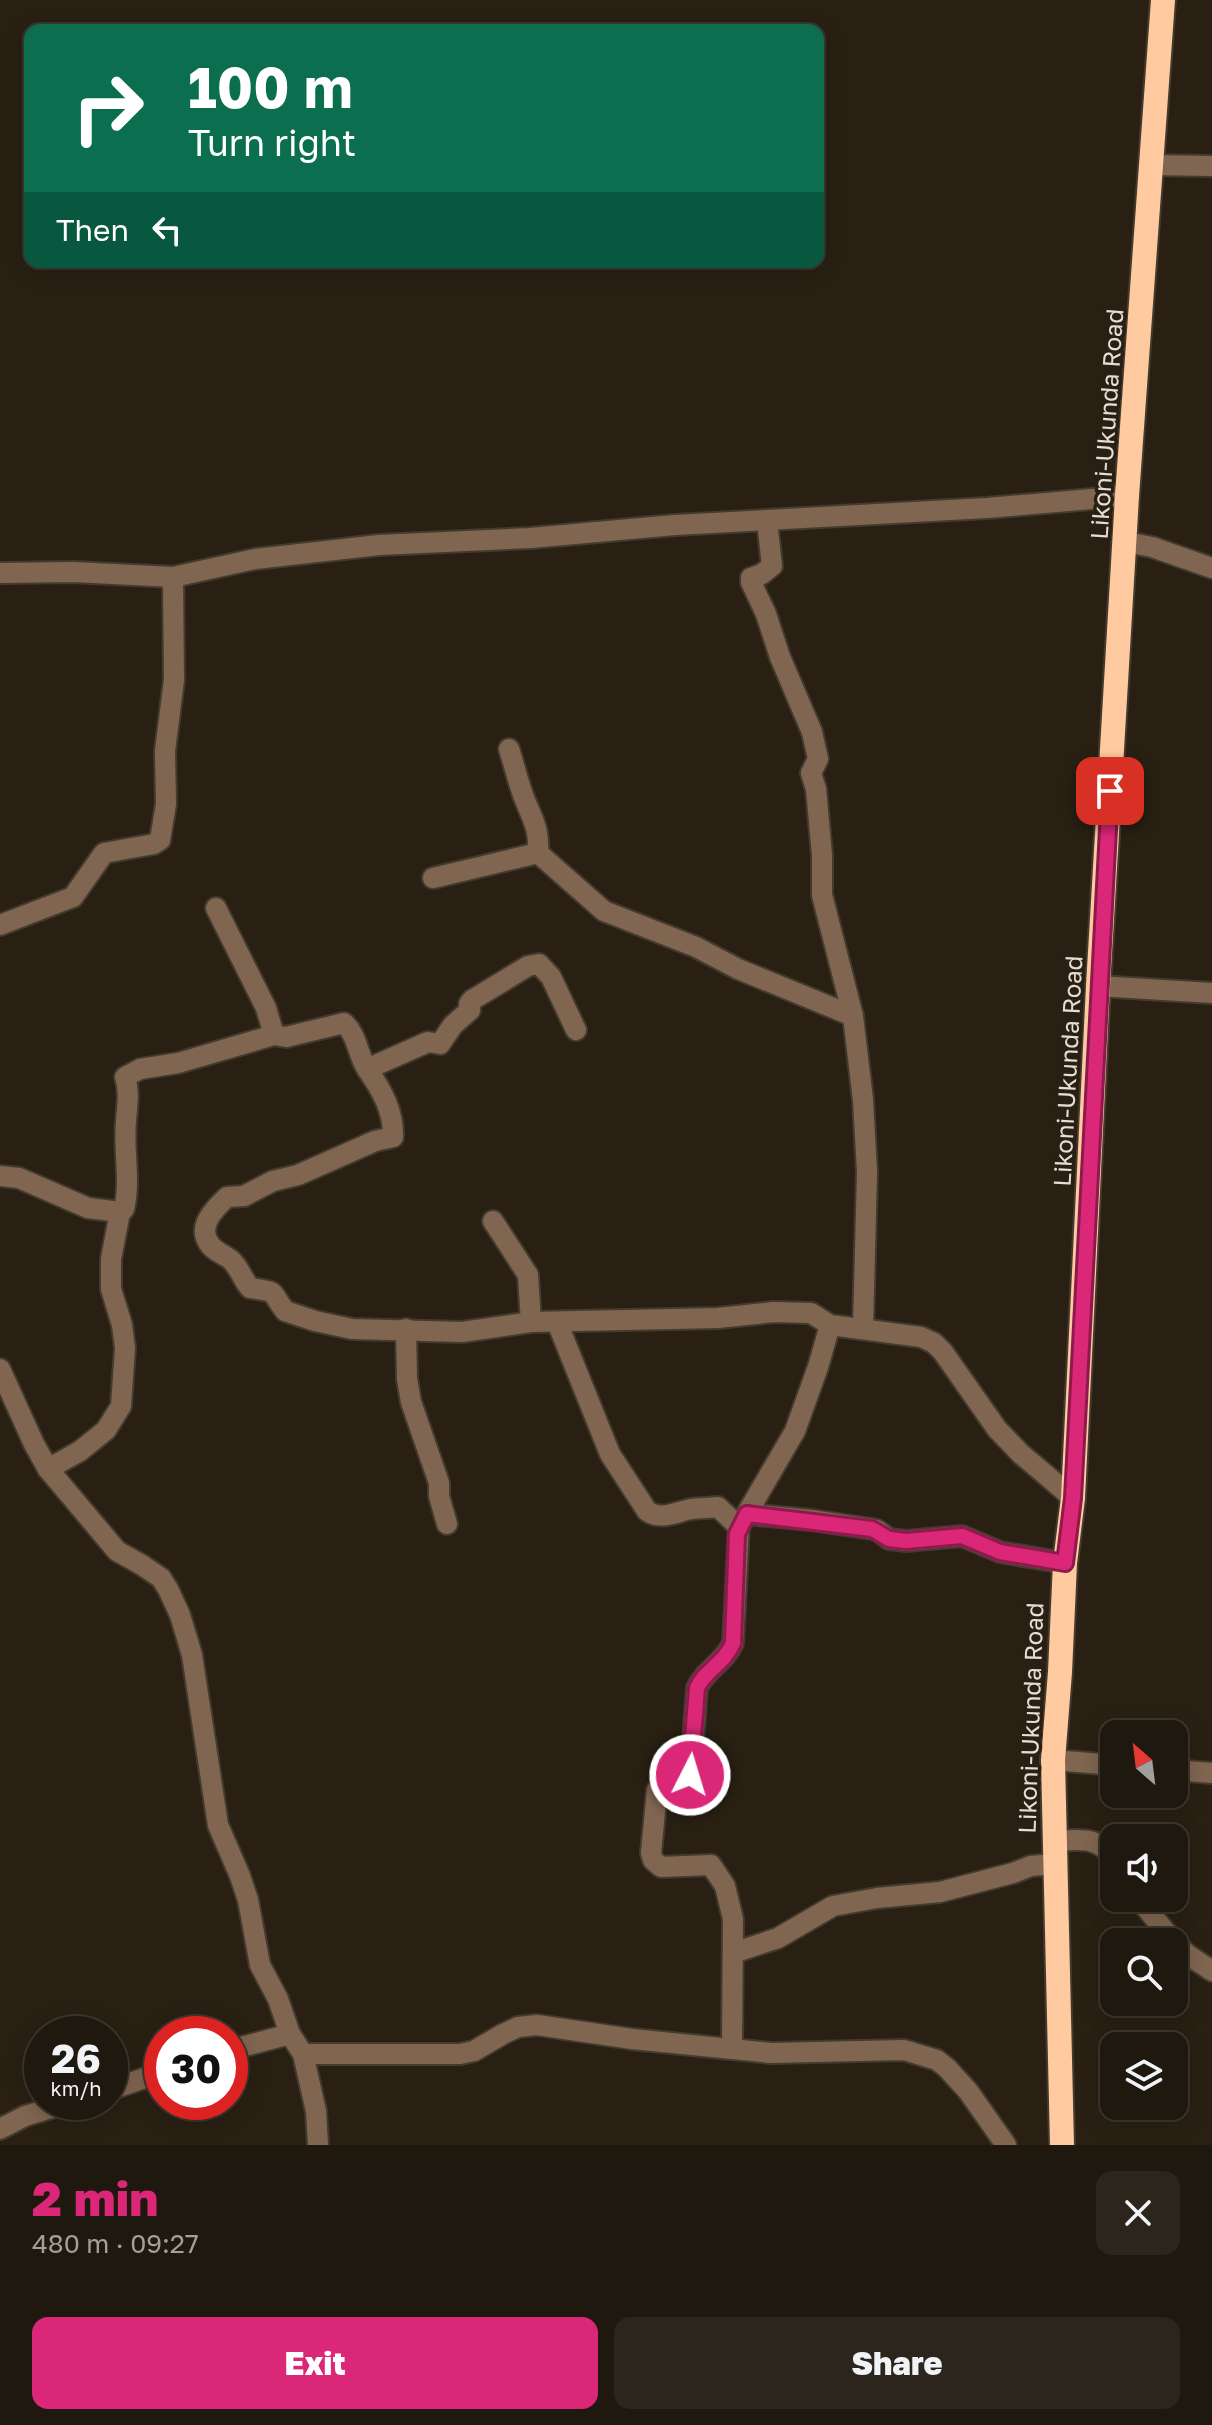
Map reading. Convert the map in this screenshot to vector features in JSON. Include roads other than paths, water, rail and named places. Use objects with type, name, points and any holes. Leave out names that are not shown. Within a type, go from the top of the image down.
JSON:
[{"type":"highway","name":"Likoni-Ukunda Road","points":[[1062,2145],[1053,1760],[1065,1563],[1073,1498],[1098,986],[1127,496],[1163,0]]},
{"type":"street","points":[[1152,165],[1212,166]]},
{"type":"street","points":[[0,573],[73,572],[173,577],[255,559],[379,545],[530,538],[675,525],[987,508],[1127,496]]},
{"type":"street","points":[[767,521],[772,566],[751,578],[751,582],[812,732],[818,759],[811,773],[816,789],[822,855],[822,895],[853,1016],[863,1100],[867,1172],[863,1329]]},
{"type":"street","points":[[1126,542],[1152,547],[1212,568]]},
{"type":"street","points":[[0,925],[73,897],[104,853],[154,844],[160,840],[166,804],[165,751],[174,680],[173,577]]},
{"type":"street","points":[[509,749],[523,797],[535,821],[538,853]]},
{"type":"street","points":[[538,853],[604,911],[696,947],[738,969],[853,1016]]},
{"type":"street","points":[[433,878],[538,853]]},
{"type":"street","points":[[216,908],[266,1008],[274,1035]]},
{"type":"street","points":[[367,1069],[428,1042],[440,1044],[453,1025],[470,1010],[472,1000],[528,966],[539,964],[551,977],[576,1030]]},
{"type":"street","points":[[1098,986],[1212,993]]},
{"type":"street","points":[[48,1469],[80,1451],[106,1430],[121,1406],[125,1348],[111,1289],[111,1259],[120,1212],[124,1209],[129,1191],[125,1122],[129,1106],[125,1077],[140,1069],[178,1063],[274,1035],[286,1037],[344,1023],[353,1031],[361,1060],[385,1095],[394,1124],[393,1137],[375,1141],[298,1175],[273,1181],[244,1196],[227,1197],[210,1214],[205,1225],[210,1245],[234,1263],[248,1285],[272,1291],[285,1311],[352,1329],[462,1332],[531,1322],[811,1313],[830,1325],[921,1337],[934,1343],[997,1429],[1073,1498]]},
{"type":"street","points":[[0,1176],[19,1178],[88,1208],[120,1212]]},
{"type":"street","points":[[493,1221],[528,1275],[531,1322]]},
{"type":"street","points":[[557,1322],[610,1454],[651,1515],[718,1507],[743,1520],[872,1529],[889,1539],[906,1541],[962,1536],[1000,1552],[1065,1563]]},
{"type":"street","points":[[732,2049],[733,1919],[725,1886],[711,1865],[661,1867],[653,1860],[657,1790],[690,1780],[697,1688],[700,1681],[724,1659],[733,1643],[743,1520],[795,1431],[830,1325]]},
{"type":"street","points":[[406,1329],[407,1379],[411,1402],[439,1483],[439,1496],[447,1524]]},
{"type":"street","points":[[0,1369],[48,1469],[117,1551],[161,1578],[180,1615],[192,1655],[218,1825],[248,1900],[260,1965],[278,1999],[290,2034],[303,2054],[316,2111],[318,2145]]},
{"type":"street","points":[[1053,1760],[1100,1764]]},
{"type":"street","points":[[1188,1771],[1212,1773]]},
{"type":"street","points":[[733,1953],[778,1938],[833,1906],[940,1892],[1013,1873],[1054,1852],[1100,1844]]},
{"type":"street","points":[[1149,1912],[1163,1928]]},
{"type":"street","points":[[1188,1954],[1212,1971]]},
{"type":"street","points":[[303,2054],[460,2054],[474,2051],[518,2027],[537,2025],[632,2039],[771,2053],[904,2050],[937,2060],[961,2082],[1006,2145]]},
{"type":"street","points":[[248,2045],[290,2034]]},
{"type":"street","points":[[0,2129],[24,2117]]}]
